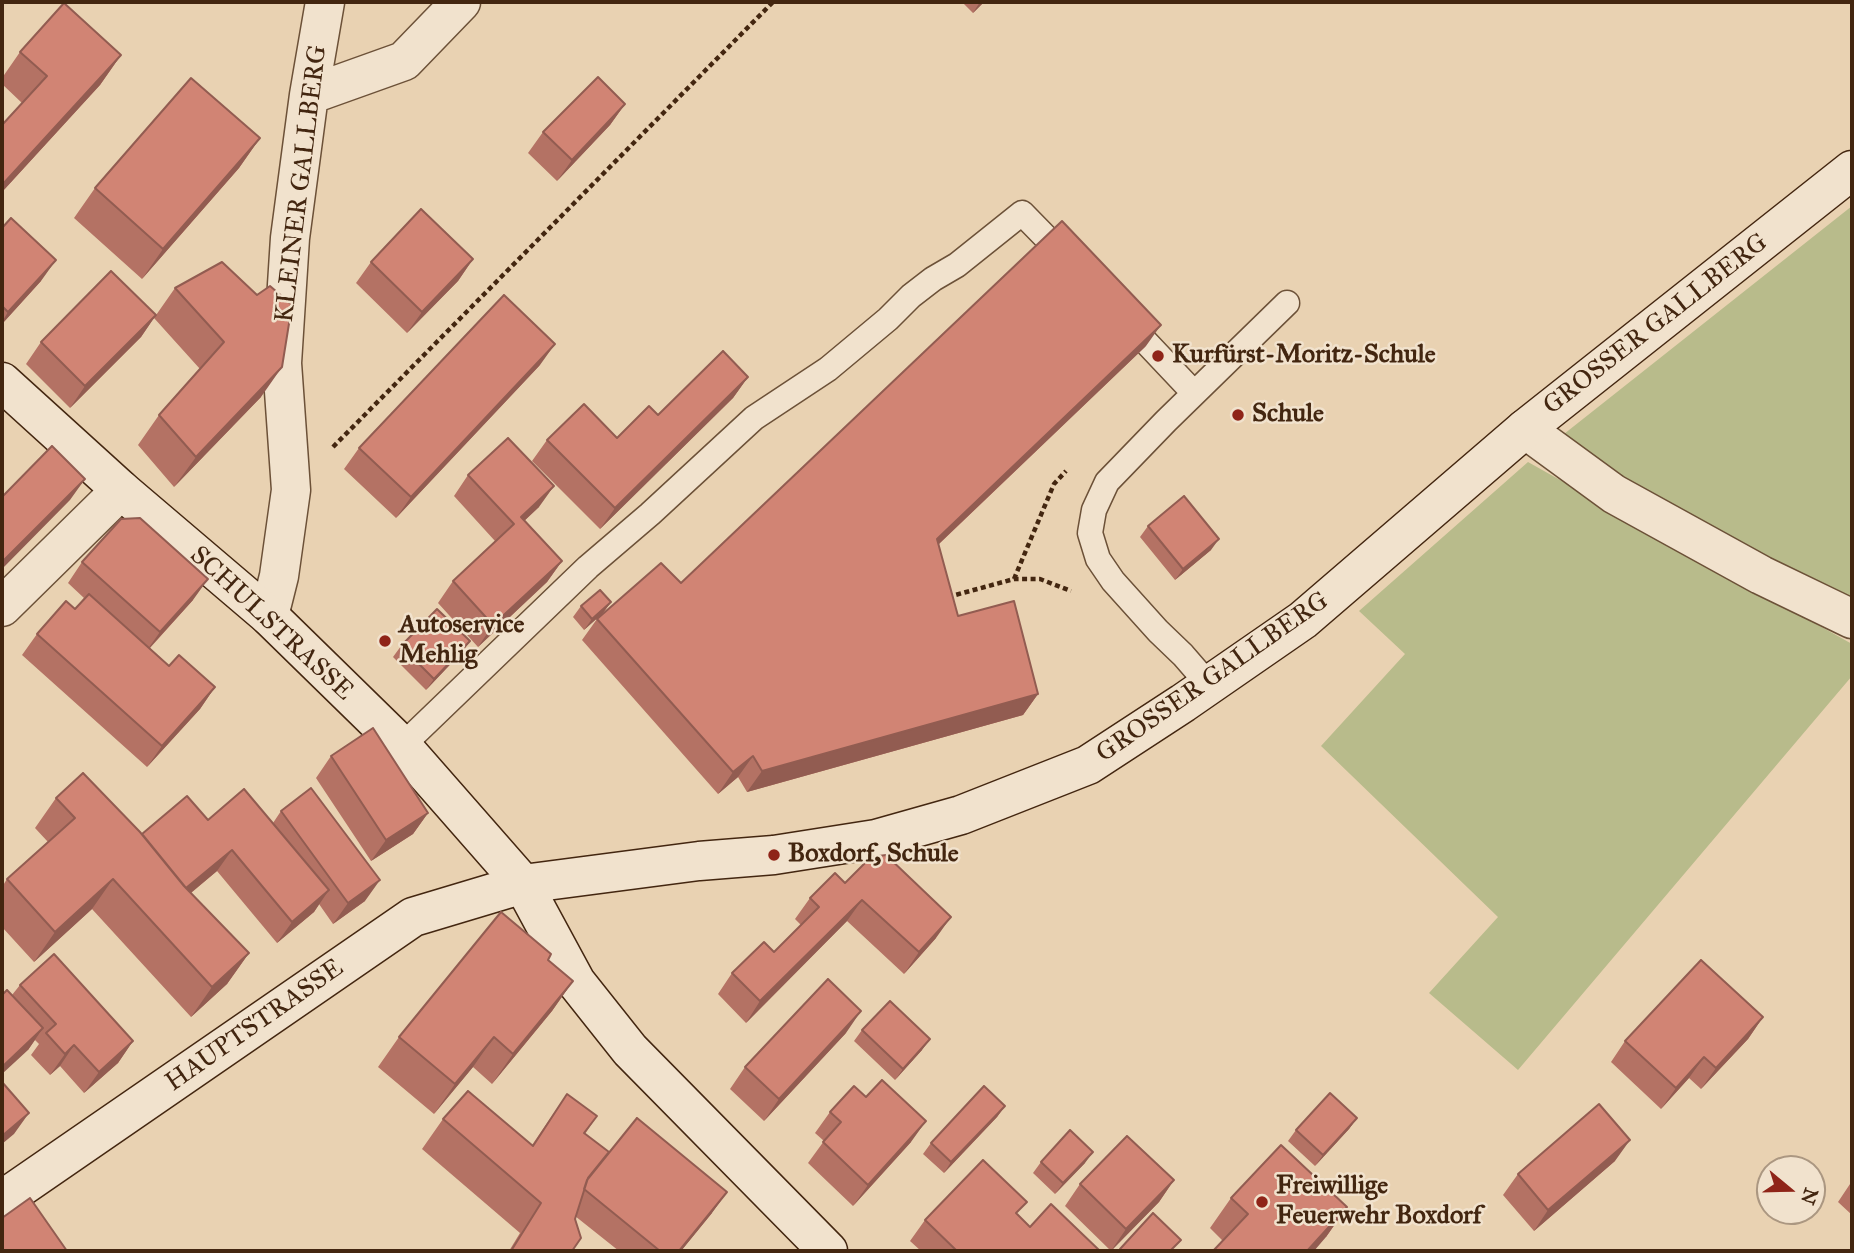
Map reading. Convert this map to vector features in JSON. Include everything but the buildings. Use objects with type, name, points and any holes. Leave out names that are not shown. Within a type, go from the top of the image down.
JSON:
[{"type":"street","name":"KLEINER GALLBERG","points":[[269,616],[279,576],[291,490],[282,363],[290,238],[309,94],[325,2]]},
{"type":"street","points":[[309,94],[404,61],[461,2]]},
{"type":"street","name":"GROSSER GALLBERG","points":[[523,884],[699,860],[774,855],[876,839],[961,816],[1088,765],[1303,620],[1524,429],[1852,170]]},
{"type":"street","name":"SCHULSTRASSE","points":[[2,382],[121,490],[269,616],[402,746],[523,884],[576,982],[630,1050],[828,1251]]},
{"type":"street","points":[[1524,429],[1614,494],[1761,575],[1852,619]]},
{"type":"street","points":[[2,607],[121,490]]},
{"type":"street","name":"HAUPTSTRASSE","points":[[2,1200],[413,917],[523,884]]},
{"type":"lane","points":[[402,746],[588,567],[754,418],[828,369],[911,296],[957,265],[1022,213],[1079,273]]},
{"type":"lane","points":[[1108,303],[1194,393]]},
{"type":"lane","points":[[1209,685],[1113,581],[1098,559],[1090,533],[1094,510],[1107,482],[1287,303]]},
{"type":"path","points":[[291,490],[773,2]]},
{"type":"path","points":[[945,597],[1014,579],[1040,579]]},
{"type":"green space","points":[[1852,206],[1852,641],[1564,434]]},
{"type":"green space","points":[[1528,462],[1852,644],[1852,676],[1518,1070],[1429,993],[1498,917],[1321,746],[1405,654],[1359,611]]},
{"type":"place","name":"Kurfürst-Moritz-Schule","points":[[1158,356]]},
{"type":"place","name":"Schule","points":[[1238,415]]},
{"type":"place","name":"Autoservice Mehlig","points":[[385,641]]},
{"type":"place","name":"Boxdorf, Schule","points":[[774,855]]},
{"type":"place","name":"Freiwillige Feuerwehr Boxdorf","points":[[1262,1202]]}]
